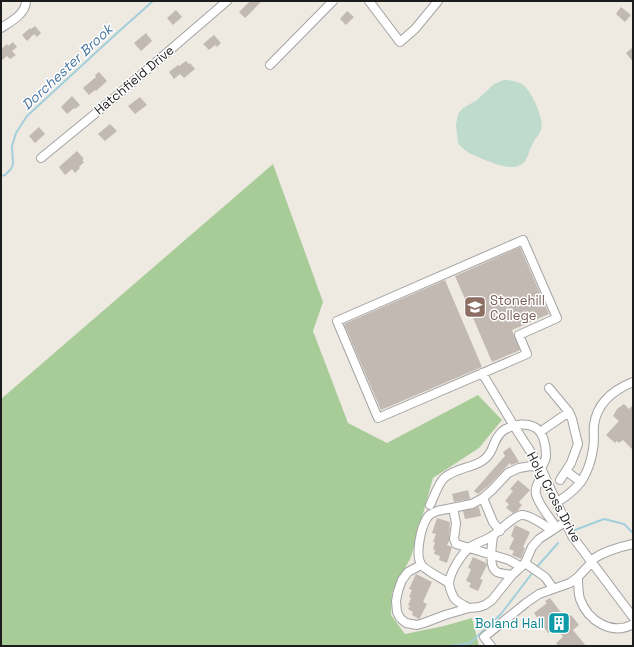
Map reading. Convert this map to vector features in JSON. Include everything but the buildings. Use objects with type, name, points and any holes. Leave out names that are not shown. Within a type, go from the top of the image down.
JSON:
[{"type":"street","name":"Hatchfield Drive","points":[[41,158],[113,99],[227,1]]},
{"type":"street","points":[[270,65],[333,1]]},
{"type":"street","points":[[368,1],[400,42],[415,30],[438,1]]},
{"type":"street","points":[[1,28],[20,14],[25,8],[26,2]]},
{"type":"street","points":[[523,240],[557,318],[519,335],[527,354],[482,373],[378,418],[337,321],[523,240]]},
{"type":"street","name":"Holy Cross Drive","points":[[482,373],[541,468],[572,536],[630,605],[633,617]]},
{"type":"street","points":[[556,502],[572,493],[581,482],[588,468],[592,457],[594,444],[594,423],[599,409],[605,400],[615,390],[633,382]]},
{"type":"street","points":[[549,388],[569,412],[578,444],[570,463],[560,480]]},
{"type":"street","points":[[540,432],[569,412]]},
{"type":"street","points":[[430,505],[444,479],[457,470],[482,462],[491,451],[493,444],[502,431],[506,428],[514,426],[530,425],[537,428],[542,436],[546,458],[541,468],[541,477],[535,491],[537,498],[554,529]]},
{"type":"street","points":[[449,583],[421,565],[418,557],[420,536],[427,518],[432,513],[437,511],[472,504],[483,498],[508,473],[519,468],[531,466],[541,468]]},
{"type":"street","points":[[566,471],[581,482]]},
{"type":"street","points":[[483,498],[493,522],[500,530]]},
{"type":"street","points":[[452,508],[456,523],[456,544],[528,567],[545,577],[553,588]]},
{"type":"street","points":[[469,608],[459,603],[454,598],[449,583],[453,570],[469,547],[487,540],[512,520],[521,515],[530,517],[554,529]]},
{"type":"street","points":[[528,567],[532,547],[539,539],[565,522]]},
{"type":"street","points":[[493,536],[491,554],[493,570],[497,573],[512,575]]},
{"type":"street","points":[[491,646],[484,637],[539,594],[570,583],[578,577],[592,561],[604,553],[633,544]]},
{"type":"street","points":[[421,565],[408,572],[402,580],[396,602],[397,612],[400,618],[406,623],[417,625],[445,615],[485,605],[492,600],[512,575],[528,567]]},
{"type":"street","points":[[578,577],[578,592],[580,600],[590,616],[598,623],[610,628],[621,628],[633,624]]},
{"type":"green space","points":[[504,80],[518,82],[526,87],[539,112],[542,125],[541,130],[524,162],[513,167],[497,164],[469,153],[458,143],[456,125],[458,114],[463,108],[477,100],[494,84]]},
{"type":"green space","points":[[273,164],[323,302],[313,331],[348,423],[387,443],[478,395],[502,420],[479,448],[433,478],[411,557],[392,593],[391,615],[405,634],[444,626],[472,618],[479,646],[1,646],[1,399]]},
{"type":"waterway","name":"Dorchester Brook","points":[[1,176],[5,175],[11,169],[13,164],[12,146],[16,133],[27,116],[153,1]]},
{"type":"waterway","points":[[575,530],[604,519],[624,524],[633,533]]},
{"type":"waterway","points":[[536,568],[558,543]]},
{"type":"waterway","points":[[449,646],[470,643],[501,614],[533,572]]},
{"type":"place","name":"Stonehill College","points":[[475,307]]},
{"type":"place","name":"Boland Hall","points":[[559,623]]}]
